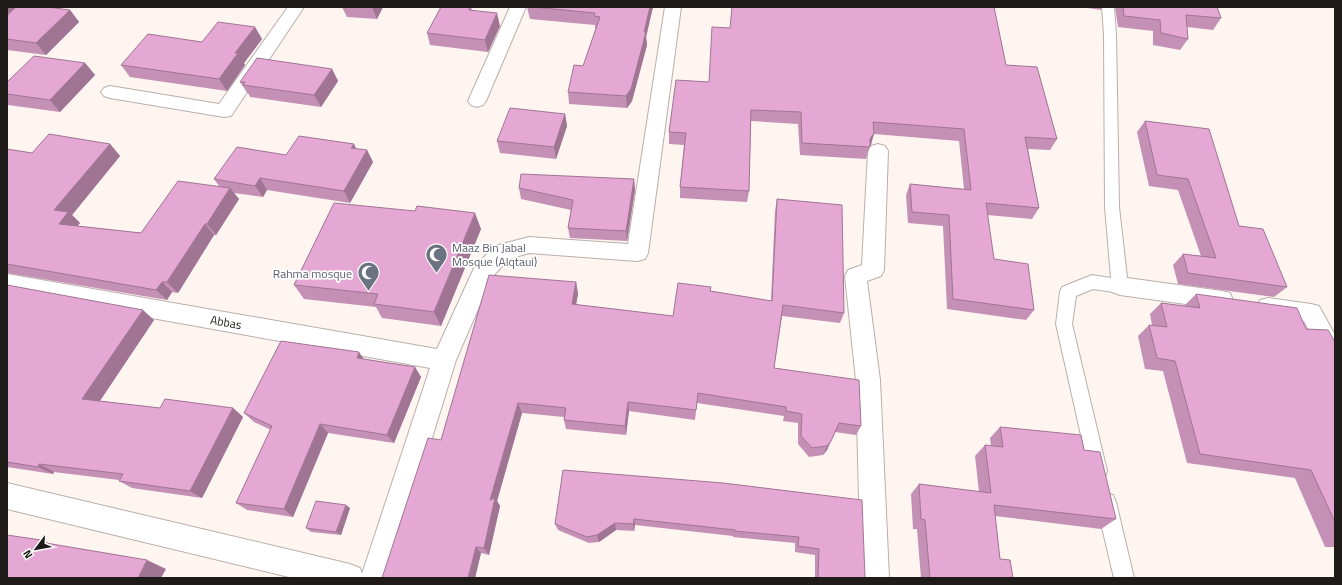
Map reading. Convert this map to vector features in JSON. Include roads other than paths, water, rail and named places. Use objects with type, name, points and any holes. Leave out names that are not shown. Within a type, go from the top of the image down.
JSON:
[{"type":"street","points":[[110,92],[224,111],[296,7]]},
{"type":"street","points":[[476,101],[518,7]]},
{"type":"street","points":[[375,578],[444,360],[483,272],[502,252],[529,245],[637,253],[673,7]]},
{"type":"street","points":[[875,578],[868,380],[856,276],[873,270],[878,151]]},
{"type":"street","name":"Abbas","points":[[7,283],[444,360]]},
{"type":"street","points":[[1120,286],[1312,313],[1335,357]]},
{"type":"street","points":[[7,496],[350,578]]},
{"type":"lane","points":[[1108,7],[1110,35],[1112,207],[1120,286],[1092,282],[1068,292],[1064,324],[1124,578]]},
{"type":"place","name":"Maaz Bin Jabal Mosque (Alqtaui)","points":[[436,274]]},
{"type":"place","name":"Rahma mosque","points":[[368,292]]}]
